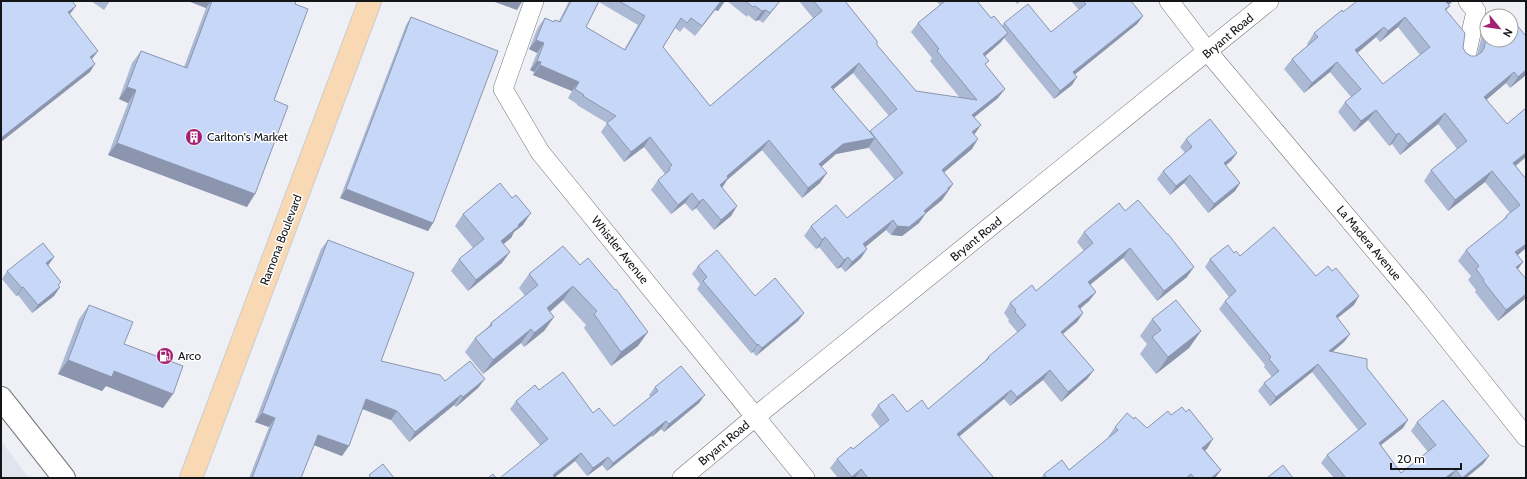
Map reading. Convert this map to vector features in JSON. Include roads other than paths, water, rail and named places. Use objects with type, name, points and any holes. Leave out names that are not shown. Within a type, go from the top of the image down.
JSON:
[{"type":"main road","name":"Ramona Boulevard","points":[[191,478],[370,1]]},
{"type":"street","name":"Whistler Avenue","points":[[534,1],[502,89],[540,152],[805,478]]},
{"type":"street","name":"La Madera Avenue","points":[[1169,1],[1208,52],[1416,299],[1526,437]]},
{"type":"street","name":"Bryant Road","points":[[682,478],[755,417],[1270,1]]},
{"type":"street","points":[[1466,56],[1476,11],[1468,1]]},
{"type":"street","points":[[1,398],[64,478]]},
{"type":"place","name":"Carlton's Market","points":[[194,137]]},
{"type":"place","name":"Arco","points":[[165,356]]}]
